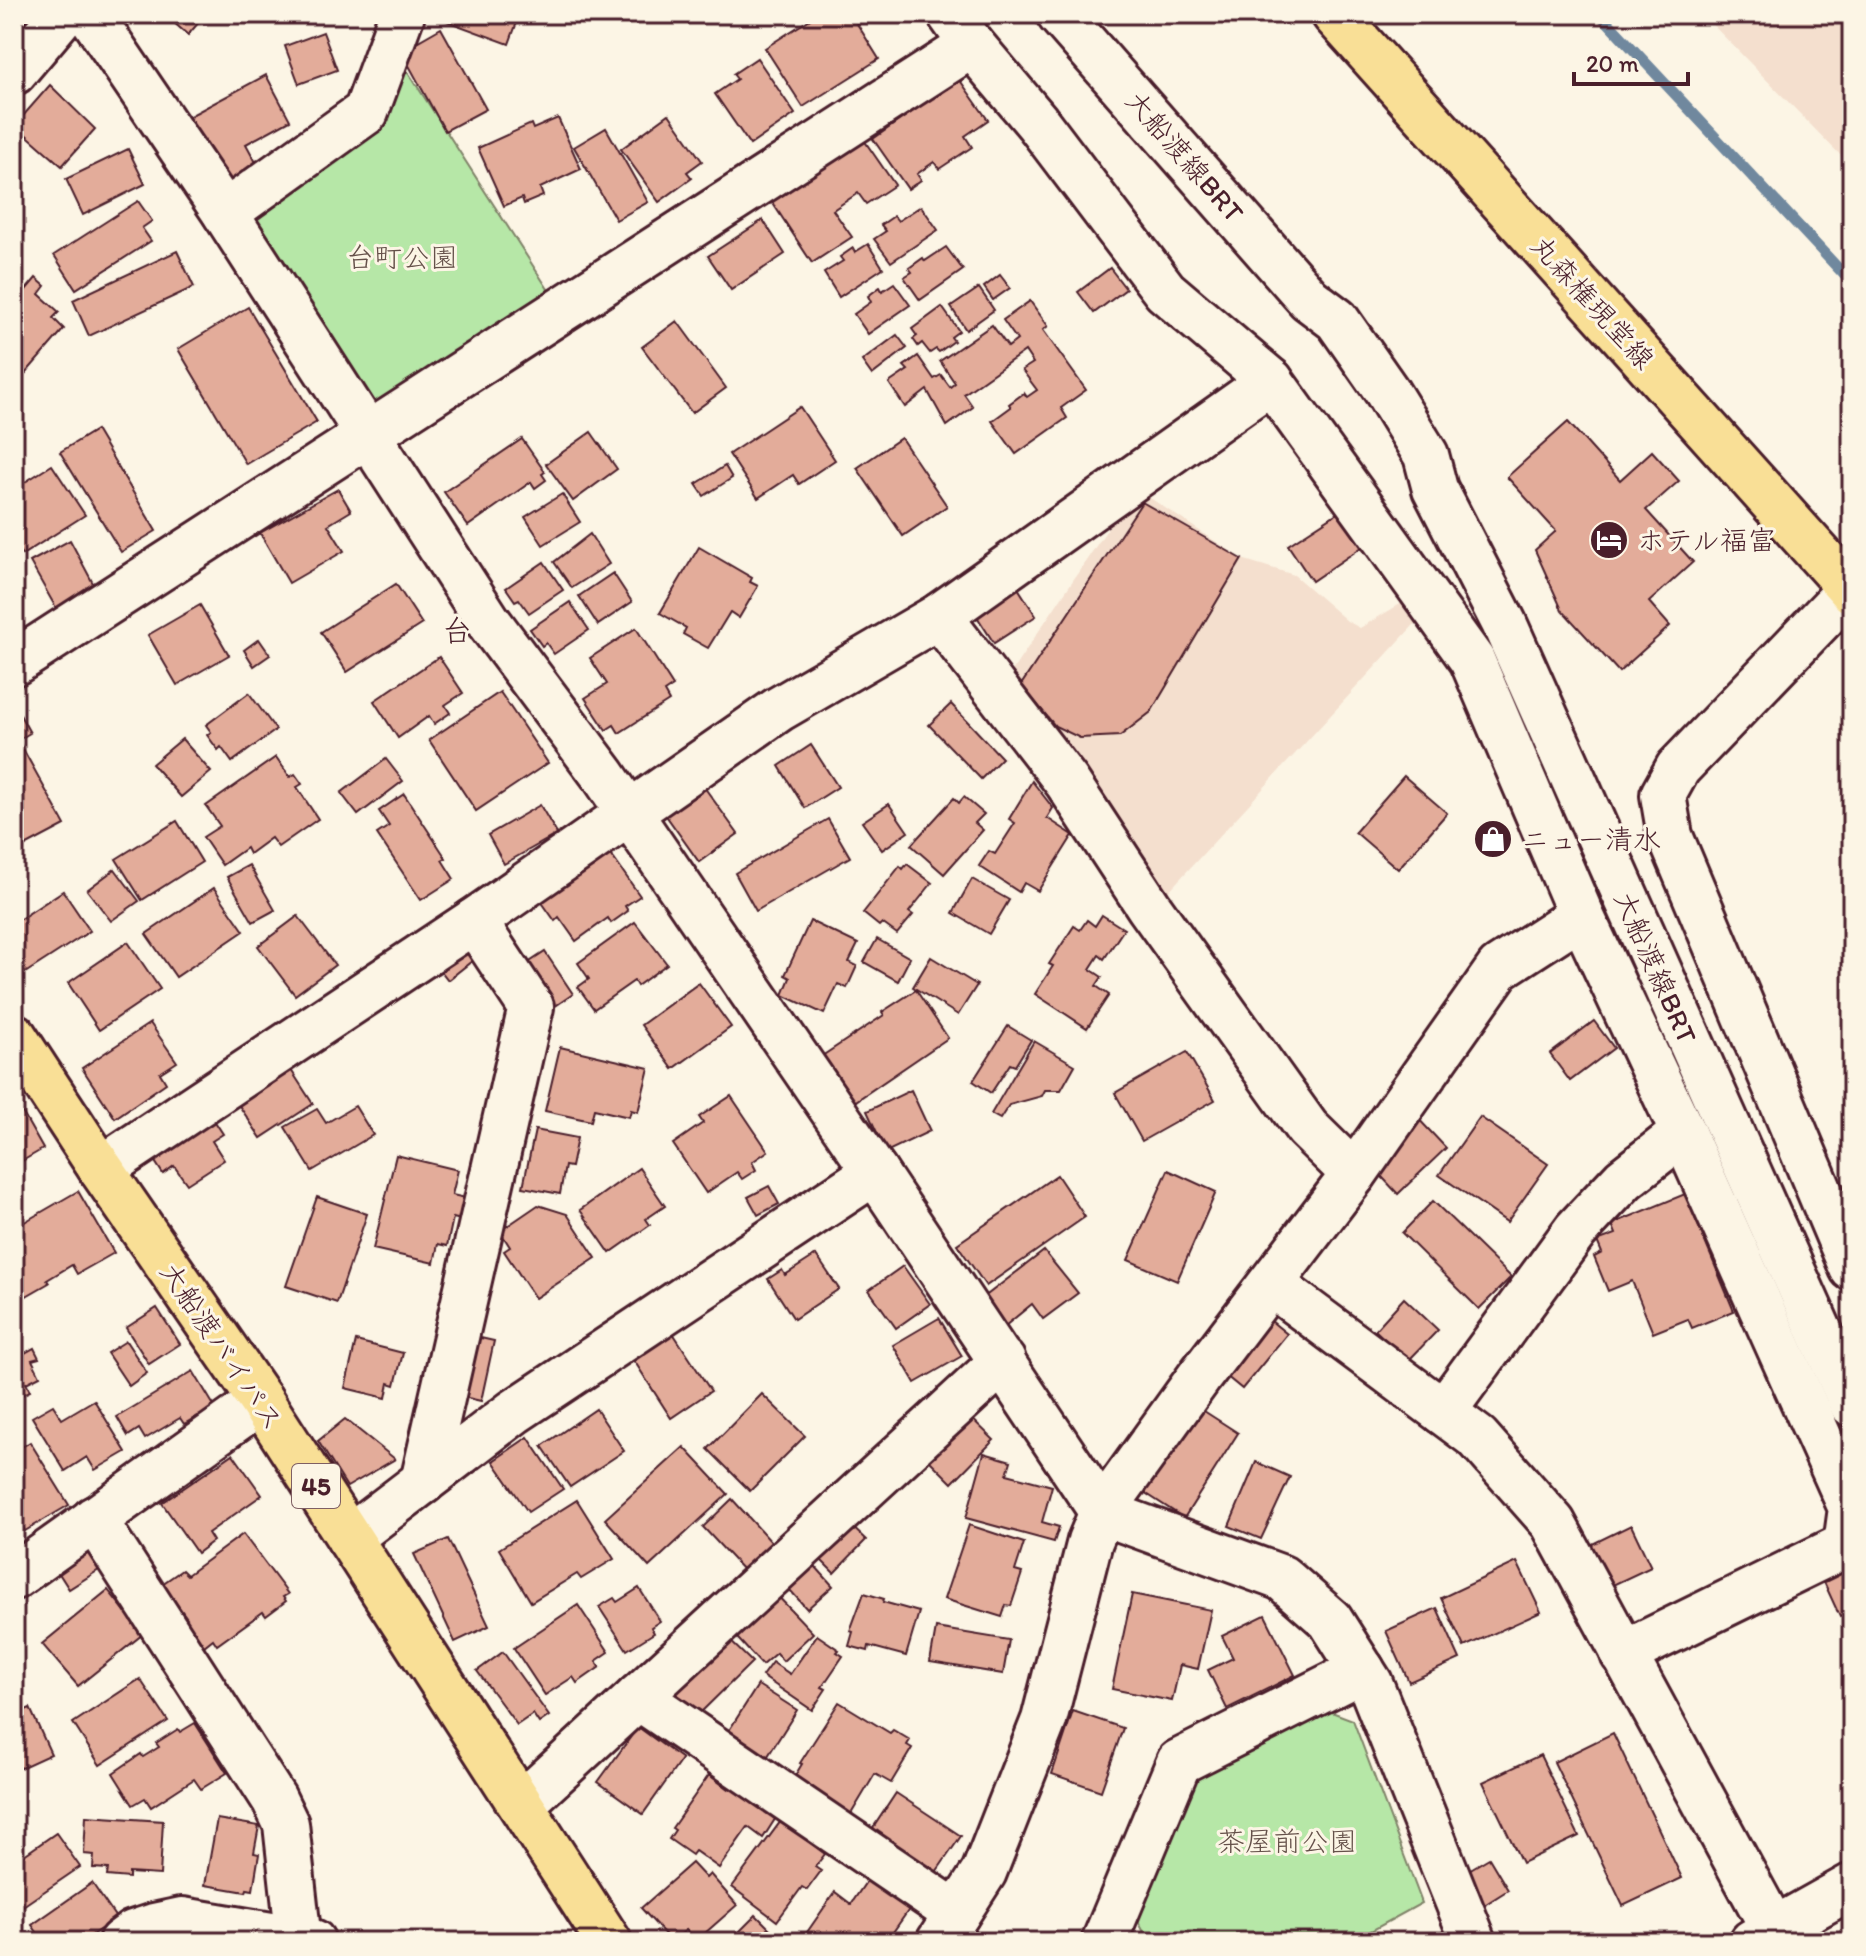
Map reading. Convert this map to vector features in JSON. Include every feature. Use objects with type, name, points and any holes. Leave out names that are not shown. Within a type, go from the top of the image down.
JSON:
[{"type":"main road","name":"丸森権現堂線","points":[[1334,14],[1851,590]]},
{"type":"main road","name":"大船渡バイパス","points":[[14,1036],[101,1169],[261,1401],[609,1942]]},
{"type":"street","points":[[14,72],[63,14]]},
{"type":"street","points":[[90,14],[225,213],[488,621],[630,814],[1003,1361],[1102,1512],[1282,1578],[1330,1620],[1370,1683],[1474,1942]]},
{"type":"street","points":[[225,213],[366,112],[402,14]]},
{"type":"street","name":"大船渡線BRT","points":[[1059,14],[1309,299],[1337,320],[1426,455],[1435,489],[1504,623],[1852,1404]]},
{"type":"street","points":[[14,663],[368,435],[961,30],[1037,122],[1165,291],[1271,381],[1472,660],[1581,915],[1683,1133],[1851,1508],[1846,1545],[1623,1654]]},
{"type":"street","points":[[101,1169],[474,921],[779,709],[939,616],[1271,381]]},
{"type":"street","points":[[1851,590],[1678,768],[1663,795],[1670,836],[1852,1268]]},
{"type":"street","points":[[939,616],[1067,782],[1149,907],[1307,1128],[1354,1174]]},
{"type":"street","points":[[638,1697],[948,1928],[984,1872],[1044,1720],[1090,1541],[1102,1512],[1200,1376],[1354,1174],[1499,968],[1581,915]]},
{"type":"street","points":[[423,1482],[531,1007],[474,921]]},
{"type":"street","points":[[1443,1412],[1576,1230],[1624,1179],[1683,1133]]},
{"type":"street","points":[[349,1538],[514,1412],[875,1172]]},
{"type":"street","points":[[1271,1284],[1478,1438],[1553,1523],[1623,1654],[1763,1936],[1852,1886]]},
{"type":"street","points":[[522,1804],[1003,1361]]},
{"type":"street","points":[[14,1577],[261,1401]]},
{"type":"street","points":[[94,1519],[274,1799],[286,1824],[303,1941],[182,1920],[133,1933],[121,1942]]},
{"type":"street","points":[[1104,1942],[1179,1762],[1362,1670]]},
{"type":"shaded area","points":[[1702,14],[1852,14],[1852,167]]},
{"type":"shaded area","points":[[1135,488],[1242,559],[1294,575],[1347,621],[1360,628],[1407,600],[1423,615],[1166,894],[1006,680]]},
{"type":"green space","name":"台町公園","points":[[399,58],[555,300],[378,414],[249,214]]},
{"type":"green space","name":"茶屋前公園","points":[[1329,1711],[1353,1720],[1422,1903],[1351,1942],[1149,1942],[1124,1894],[1181,1792],[1203,1766]]},
{"type":"building","points":[[164,14],[206,14],[188,35]]},
{"type":"building","points":[[443,14],[520,14],[509,44],[441,19]]},
{"type":"building","points":[[818,14],[851,14],[879,59],[803,107],[765,48]]},
{"type":"building","points":[[441,28],[486,109],[445,131],[401,51]]},
{"type":"building","points":[[323,32],[337,70],[299,84],[285,46]]},
{"type":"building","points":[[757,58],[795,114],[750,145],[715,94],[737,79],[733,74]]},
{"type":"building","points":[[266,75],[290,120],[246,144],[258,166],[222,184],[186,118]]},
{"type":"building","points":[[959,79],[988,120],[965,136],[972,147],[939,169],[934,162],[917,174],[921,180],[908,189],[873,139]]},
{"type":"building","points":[[50,85],[95,129],[62,166],[15,125]]},
{"type":"building","points":[[669,114],[702,161],[687,172],[692,178],[659,202],[621,149]]},
{"type":"building","points":[[558,118],[581,169],[540,188],[543,196],[524,204],[522,198],[504,206],[478,148],[531,124],[533,129]]},
{"type":"building","points":[[606,128],[648,202],[616,220],[574,147]]},
{"type":"building","points":[[864,140],[895,185],[866,204],[858,193],[833,210],[852,237],[812,263],[772,202]]},
{"type":"building","points":[[128,149],[145,184],[83,215],[66,179]]},
{"type":"building","points":[[138,201],[152,221],[142,228],[151,241],[76,289],[54,255]]},
{"type":"building","points":[[921,206],[938,230],[891,262],[874,239],[886,231],[881,225],[894,216],[898,221]]},
{"type":"building","points":[[763,220],[785,254],[731,290],[708,256]]},
{"type":"building","points":[[868,244],[883,268],[839,297],[824,273],[843,261],[840,257],[853,248],[855,252]]},
{"type":"building","points":[[946,247],[963,270],[920,300],[904,277],[912,272],[909,268],[923,258],[925,261]]},
{"type":"building","points":[[177,251],[194,287],[89,336],[73,300]]},
{"type":"building","points":[[1110,268],[1126,289],[1094,313],[1078,292]]},
{"type":"building","points":[[1000,275],[1010,288],[993,300],[984,287]]},
{"type":"building","points":[[36,278],[45,286],[39,294],[59,312],[53,318],[64,329],[25,374],[14,365],[14,304]]},
{"type":"building","points":[[894,283],[910,305],[868,334],[854,314],[871,302],[868,296],[880,287],[882,291]]},
{"type":"building","points":[[979,288],[994,310],[966,330],[951,307]]},
{"type":"building","points":[[1030,301],[1048,326],[1043,330],[1086,390],[1061,408],[1067,418],[1016,454],[992,421],[1024,393],[1027,397],[1037,390],[1022,370],[1033,363],[1025,351],[964,394],[973,407],[947,426],[927,390],[905,407],[889,383],[908,370],[904,366],[918,356],[934,379],[941,375],[950,387],[955,383],[940,361],[992,325],[1008,347],[1017,340],[1003,320]]},
{"type":"building","points":[[248,307],[317,422],[246,464],[178,349]]},
{"type":"building","points":[[942,307],[959,331],[951,337],[954,341],[939,352],[936,349],[930,353],[922,343],[918,346],[912,329]]},
{"type":"building","points":[[677,321],[726,388],[692,413],[642,347]]},
{"type":"building","points":[[897,335],[907,348],[872,375],[862,361]]},
{"type":"building","points":[[800,407],[835,460],[799,484],[793,475],[758,498],[729,454]]},
{"type":"building","name":"ホテル福富","points":[[1568,422],[1620,480],[1652,451],[1679,481],[1646,510],[1693,562],[1649,602],[1670,626],[1619,672],[1562,610],[1535,550],[1556,531],[1507,477]]},
{"type":"building","points":[[96,430],[156,531],[121,552],[60,452]]},
{"type":"building","points":[[591,432],[617,469],[573,501],[546,464]]},
{"type":"building","points":[[901,438],[947,506],[903,536],[857,468]]},
{"type":"building","points":[[522,439],[545,472],[542,474],[546,480],[535,488],[531,482],[468,526],[444,492]]},
{"type":"building","points":[[52,465],[85,515],[22,555],[14,542],[14,489]]},
{"type":"building","points":[[725,466],[732,478],[704,496],[696,484]]},
{"type":"building","points":[[338,489],[351,511],[328,525],[344,551],[289,583],[260,533]]},
{"type":"building","points":[[562,494],[580,522],[543,545],[525,517]]},
{"type":"building","points":[[1142,502],[1242,559],[1151,712],[1120,736],[1080,738],[1055,726],[1021,685]]},
{"type":"building","points":[[1342,510],[1365,545],[1312,581],[1288,545]]},
{"type":"building","points":[[590,534],[609,564],[572,588],[554,562]]},
{"type":"building","points":[[70,540],[95,587],[56,608],[30,562]]},
{"type":"building","points":[[699,547],[752,578],[750,582],[758,586],[739,618],[730,612],[708,648],[683,634],[686,628],[660,613]]},
{"type":"building","points":[[544,562],[563,590],[529,613],[506,588]]},
{"type":"building","points":[[613,573],[632,602],[598,625],[579,596]]},
{"type":"building","points":[[1011,577],[1036,616],[994,643],[969,604]]},
{"type":"building","points":[[396,584],[422,624],[347,672],[321,632]]},
{"type":"building","points":[[570,602],[589,630],[554,654],[546,643],[542,646],[530,629]]},
{"type":"building","points":[[200,605],[229,655],[177,685],[148,635]]},
{"type":"building","points":[[14,611],[26,630],[14,638]]},
{"type":"building","points":[[636,628],[673,686],[664,692],[669,701],[619,733],[614,725],[606,730],[585,698],[607,684],[590,658]]},
{"type":"building","points":[[259,639],[270,655],[254,666],[244,650]]},
{"type":"building","points":[[439,657],[463,693],[445,705],[450,713],[434,724],[429,716],[398,738],[374,701]]},
{"type":"building","points":[[500,692],[548,763],[476,811],[429,740]]},
{"type":"building","points":[[249,693],[276,730],[232,762],[207,735],[211,732],[206,725]]},
{"type":"building","points":[[14,704],[30,733],[18,740],[65,825],[14,852]]},
{"type":"building","points":[[951,704],[1002,758],[981,779],[929,725]]},
{"type":"building","points":[[182,739],[211,772],[181,797],[152,764]]},
{"type":"building","points":[[811,745],[838,787],[805,808],[779,766]]},
{"type":"building","points":[[276,757],[290,777],[295,774],[302,784],[297,787],[318,819],[278,847],[271,838],[249,854],[246,848],[222,865],[203,837],[220,826],[206,806]]},
{"type":"building","points":[[386,759],[403,781],[358,815],[341,793]]},
{"type":"building","points":[[694,773],[738,834],[699,862],[655,800]]},
{"type":"building","points":[[1404,776],[1447,813],[1398,869],[1355,832]]},
{"type":"building","points":[[1032,781],[1053,808],[1047,818],[1073,835],[1038,891],[1024,883],[1019,892],[979,866],[989,851],[995,854],[1015,823],[1009,819]]},
{"type":"building","points":[[404,794],[446,858],[442,860],[454,879],[421,900],[377,834],[389,826],[379,811]]},
{"type":"building","points":[[964,797],[984,814],[975,823],[983,830],[944,874],[911,845],[954,798],[959,803]]},
{"type":"building","points":[[889,804],[908,832],[882,850],[862,822]]},
{"type":"building","points":[[540,805],[557,834],[504,864],[488,835]]},
{"type":"building","points":[[828,819],[850,857],[756,911],[735,873]]},
{"type":"building","points":[[177,821],[202,862],[142,900],[116,859]]},
{"type":"building","points":[[609,852],[640,896],[625,906],[628,911],[611,923],[608,918],[576,941],[559,917],[555,921],[541,901]]},
{"type":"building","points":[[907,864],[932,883],[909,912],[913,915],[897,934],[882,923],[879,926],[863,913],[900,866],[903,869]]},
{"type":"building","points":[[249,865],[275,910],[253,922],[227,877]]},
{"type":"building","points":[[115,869],[139,901],[111,921],[87,890]]},
{"type":"building","points":[[972,879],[1009,900],[989,934],[953,913]]},
{"type":"building","points":[[214,888],[244,931],[176,977],[146,934]]},
{"type":"building","points":[[63,891],[90,931],[22,975],[14,964],[14,923]]},
{"type":"building","points":[[1102,915],[1124,929],[1104,959],[1099,955],[1090,969],[1102,977],[1096,986],[1109,995],[1087,1028],[1035,994],[1053,966],[1049,964],[1074,926],[1080,930],[1087,920],[1095,926]]},
{"type":"building","points":[[298,916],[335,965],[295,995],[258,946]]},
{"type":"building","points":[[810,921],[858,944],[849,962],[857,966],[847,988],[838,984],[824,1014],[783,995],[790,978],[785,975]]},
{"type":"building","points":[[635,922],[667,964],[637,986],[634,981],[594,1009],[578,987],[589,979],[578,963]]},
{"type":"building","points":[[465,931],[482,953],[448,980],[431,958]]},
{"type":"building","points":[[877,939],[910,958],[898,981],[864,962]]},
{"type":"building","points":[[128,942],[160,989],[99,1030],[68,983]]},
{"type":"building","points":[[545,952],[573,994],[548,1011],[519,969]]},
{"type":"building","points":[[931,957],[977,985],[958,1015],[913,987]]},
{"type":"building","points":[[699,983],[731,1027],[673,1069],[641,1025]]},
{"type":"building","points":[[916,990],[948,1038],[847,1107],[816,1060]]},
{"type":"building","points":[[1594,1021],[1614,1048],[1570,1081],[1550,1054]]},
{"type":"building","points":[[150,1023],[177,1062],[160,1073],[166,1083],[115,1118],[82,1068]]},
{"type":"building","points":[[1008,1026],[1031,1040],[1015,1066],[1010,1064],[991,1093],[973,1081]]},
{"type":"building","points":[[1034,1041],[1075,1065],[1061,1090],[1045,1090],[1042,1096],[1009,1105],[1000,1119],[991,1114]]},
{"type":"building","points":[[560,1047],[649,1068],[638,1112],[631,1110],[629,1117],[594,1109],[591,1121],[545,1111]]},
{"type":"building","points":[[1187,1052],[1215,1100],[1142,1141],[1115,1093]]},
{"type":"building","points":[[291,1070],[313,1104],[261,1138],[238,1104]]},
{"type":"building","points":[[911,1090],[930,1131],[886,1152],[867,1111]]},
{"type":"building","points":[[731,1096],[768,1151],[752,1162],[756,1170],[742,1179],[737,1172],[706,1193],[673,1144],[703,1123],[699,1117]]},
{"type":"building","points":[[355,1106],[373,1135],[312,1171],[285,1127],[317,1109],[326,1123]]},
{"type":"building","points":[[22,1112],[43,1149],[17,1164],[14,1159],[14,1116]]},
{"type":"building","points":[[1414,1114],[1446,1148],[1398,1194],[1366,1160]]},
{"type":"building","points":[[212,1117],[223,1134],[212,1141],[224,1160],[187,1184],[174,1166],[163,1174],[152,1157]]},
{"type":"building","points":[[1480,1117],[1548,1164],[1507,1222],[1439,1175]]},
{"type":"building","points":[[535,1130],[577,1138],[571,1167],[565,1166],[560,1194],[523,1187]]},
{"type":"building","points":[[396,1155],[458,1170],[452,1195],[466,1198],[461,1220],[453,1218],[447,1246],[438,1244],[434,1263],[373,1249]]},
{"type":"building","points":[[639,1168],[665,1206],[646,1219],[650,1225],[610,1253],[580,1210]]},
{"type":"building","points":[[1168,1170],[1216,1192],[1177,1281],[1128,1260]]},
{"type":"building","points":[[1057,1175],[1085,1217],[986,1286],[957,1244]]},
{"type":"building","points":[[769,1186],[779,1204],[758,1215],[748,1197]]},
{"type":"building","points":[[78,1191],[114,1253],[77,1274],[72,1265],[47,1280],[49,1283],[14,1303],[14,1228]]},
{"type":"building","points":[[1685,1194],[1734,1311],[1692,1328],[1688,1319],[1653,1333],[1632,1281],[1608,1291],[1594,1257],[1602,1253],[1597,1241],[1616,1234],[1612,1224]]},
{"type":"building","points":[[317,1197],[367,1214],[337,1303],[286,1286]]},
{"type":"building","points":[[1433,1201],[1511,1277],[1479,1309],[1402,1233]]},
{"type":"building","points":[[538,1205],[567,1214],[596,1258],[535,1298],[504,1251],[510,1247],[500,1231]]},
{"type":"building","points":[[1044,1251],[1078,1293],[1043,1319],[1032,1304],[1005,1326],[983,1298]]},
{"type":"building","points":[[816,1255],[839,1289],[794,1319],[768,1279],[782,1270],[785,1275]]},
{"type":"building","points":[[903,1266],[930,1304],[896,1328],[869,1290]]},
{"type":"building","points":[[1404,1298],[1438,1330],[1408,1361],[1375,1330]]},
{"type":"building","points":[[157,1308],[180,1344],[149,1364],[126,1328]]},
{"type":"building","points":[[1260,1312],[1287,1334],[1242,1389],[1214,1366]]},
{"type":"building","points":[[939,1318],[962,1356],[915,1383],[893,1345]]},
{"type":"building","points":[[673,1333],[711,1391],[671,1418],[633,1359]]},
{"type":"building","points":[[463,1334],[494,1341],[481,1401],[450,1394]]},
{"type":"building","points":[[126,1341],[147,1373],[129,1386],[107,1353]]},
{"type":"building","points":[[356,1341],[403,1353],[395,1385],[389,1383],[386,1398],[345,1388]]},
{"type":"building","points":[[34,1348],[39,1358],[32,1360],[40,1376],[26,1383],[30,1391],[14,1399],[14,1355]]},
{"type":"building","points":[[193,1371],[216,1409],[202,1424],[198,1416],[184,1424],[180,1418],[145,1439],[139,1429],[128,1436],[117,1417]]},
{"type":"building","points":[[762,1394],[805,1436],[750,1491],[708,1449]]},
{"type":"building","points":[[94,1400],[126,1452],[95,1470],[87,1457],[65,1471],[32,1417],[53,1405],[62,1419]]},
{"type":"building","points":[[1190,1402],[1238,1433],[1184,1518],[1136,1487]]},
{"type":"building","points":[[961,1408],[994,1440],[952,1483],[919,1450]]},
{"type":"building","points":[[596,1409],[624,1451],[570,1487],[542,1446]]},
{"type":"building","points":[[345,1419],[395,1459],[347,1487],[318,1441]]},
{"type":"building","points":[[528,1437],[563,1489],[528,1512],[493,1461]]},
{"type":"building","points":[[30,1442],[69,1505],[25,1531],[14,1514],[14,1449]]},
{"type":"building","points":[[684,1447],[728,1494],[649,1567],[605,1519]]},
{"type":"building","points":[[984,1453],[1011,1461],[1007,1474],[1052,1486],[1042,1522],[1059,1527],[1054,1542],[966,1518]]},
{"type":"building","points":[[233,1454],[262,1495],[208,1533],[213,1541],[197,1553],[162,1503]]},
{"type":"building","points":[[1256,1462],[1290,1477],[1261,1539],[1229,1526]]},
{"type":"building","points":[[732,1499],[773,1544],[744,1571],[703,1527]]},
{"type":"building","points":[[577,1500],[614,1559],[581,1579],[577,1574],[531,1602],[499,1549]]},
{"type":"building","points":[[845,1520],[866,1540],[834,1573],[813,1552]]},
{"type":"building","points":[[969,1525],[1024,1543],[1015,1571],[1022,1573],[1011,1606],[1006,1605],[1002,1617],[944,1599]]},
{"type":"building","points":[[1631,1525],[1651,1567],[1598,1592],[1578,1551]]},
{"type":"building","points":[[243,1534],[288,1594],[283,1597],[286,1601],[266,1616],[263,1612],[217,1645],[213,1639],[199,1650],[179,1623],[187,1618],[162,1584],[182,1570],[187,1575]]},
{"type":"building","points":[[448,1539],[489,1626],[455,1642],[414,1554]]},
{"type":"building","points":[[85,1542],[102,1568],[69,1589],[53,1564]]},
{"type":"building","points":[[1852,1553],[1852,1612],[1840,1617],[1818,1569]]},
{"type":"building","points":[[806,1556],[833,1586],[807,1609],[780,1579]]},
{"type":"building","points":[[1517,1562],[1541,1612],[1464,1647],[1441,1598]]},
{"type":"building","points":[[639,1588],[660,1621],[651,1627],[654,1633],[627,1650],[599,1607],[614,1598],[617,1602]]},
{"type":"building","points":[[771,1589],[813,1633],[783,1661],[776,1653],[762,1665],[728,1628]]},
{"type":"building","points":[[108,1590],[143,1634],[78,1686],[42,1644]]},
{"type":"building","points":[[864,1593],[919,1612],[906,1656],[869,1646],[868,1651],[849,1646],[853,1632],[850,1631]]},
{"type":"building","points":[[1132,1594],[1211,1610],[1198,1669],[1180,1665],[1172,1701],[1112,1689]]},
{"type":"building","points":[[578,1605],[609,1652],[596,1661],[600,1667],[577,1683],[573,1677],[545,1695],[514,1648]]},
{"type":"building","points":[[1437,1608],[1460,1659],[1409,1682],[1386,1631]]},
{"type":"building","points":[[1265,1615],[1295,1675],[1227,1709],[1208,1670],[1233,1658],[1222,1636]]},
{"type":"building","points":[[936,1628],[1009,1640],[1003,1674],[930,1662]]},
{"type":"building","points":[[723,1634],[752,1662],[694,1719],[666,1691]]},
{"type":"building","points":[[817,1635],[843,1656],[822,1687],[826,1689],[812,1710],[762,1676],[772,1662],[790,1674]]},
{"type":"building","points":[[503,1652],[549,1716],[539,1723],[533,1714],[517,1725],[477,1671]]},
{"type":"building","points":[[140,1679],[168,1721],[100,1765],[73,1723]]},
{"type":"building","points":[[758,1685],[797,1710],[766,1759],[721,1743]]},
{"type":"building","points":[[839,1702],[890,1733],[893,1730],[910,1740],[907,1745],[912,1748],[891,1783],[875,1774],[845,1824],[790,1784]]},
{"type":"building","points":[[30,1708],[51,1754],[14,1771],[14,1715]]},
{"type":"building","points":[[1073,1711],[1123,1728],[1101,1791],[1052,1774]]},
{"type":"building","points":[[195,1723],[227,1773],[201,1789],[194,1779],[151,1807],[145,1798],[133,1805],[113,1773],[141,1754],[143,1757],[159,1747],[156,1743],[178,1729],[180,1732]]},
{"type":"building","points":[[638,1727],[682,1759],[643,1814],[598,1782]]},
{"type":"building","points":[[1613,1733],[1682,1878],[1623,1906],[1554,1762]]},
{"type":"building","points":[[1540,1755],[1579,1836],[1522,1863],[1483,1782]]},
{"type":"building","points":[[709,1775],[728,1789],[731,1784],[777,1816],[763,1838],[748,1827],[719,1868],[695,1851],[692,1855],[669,1839],[675,1830],[672,1828]]},
{"type":"building","points":[[896,1793],[961,1836],[934,1875],[869,1834]]},
{"type":"building","points":[[86,1816],[163,1821],[160,1875],[129,1873],[129,1878],[107,1876],[108,1869],[93,1868],[94,1855],[84,1854]]},
{"type":"building","points":[[217,1819],[259,1826],[254,1853],[259,1854],[253,1890],[247,1889],[246,1892],[205,1885]]},
{"type":"building","points":[[781,1821],[825,1854],[815,1867],[821,1871],[807,1890],[802,1887],[777,1921],[732,1887]]},
{"type":"building","points":[[56,1833],[80,1867],[20,1908],[14,1900],[14,1862]]},
{"type":"building","points":[[1489,1858],[1508,1890],[1481,1907],[1462,1874]]},
{"type":"building","points":[[692,1863],[706,1878],[710,1874],[737,1905],[696,1941],[686,1930],[672,1942],[641,1908]]},
{"type":"building","points":[[868,1879],[910,1908],[886,1942],[808,1942],[803,1938],[835,1892],[851,1904]]},
{"type":"building","points":[[92,1883],[116,1918],[82,1942],[44,1942],[32,1925]]},
{"type":"building","points":[[756,1915],[783,1942],[729,1942]]},
{"type":"waterway","points":[[1600,14],[1852,283]]},
{"type":"place","name":"ホテル福富","points":[[1609,540]]},
{"type":"place","name":"ニュー清水","points":[[1493,839]]},
{"type":"district","name":"台","points":[[457,630]]}]
